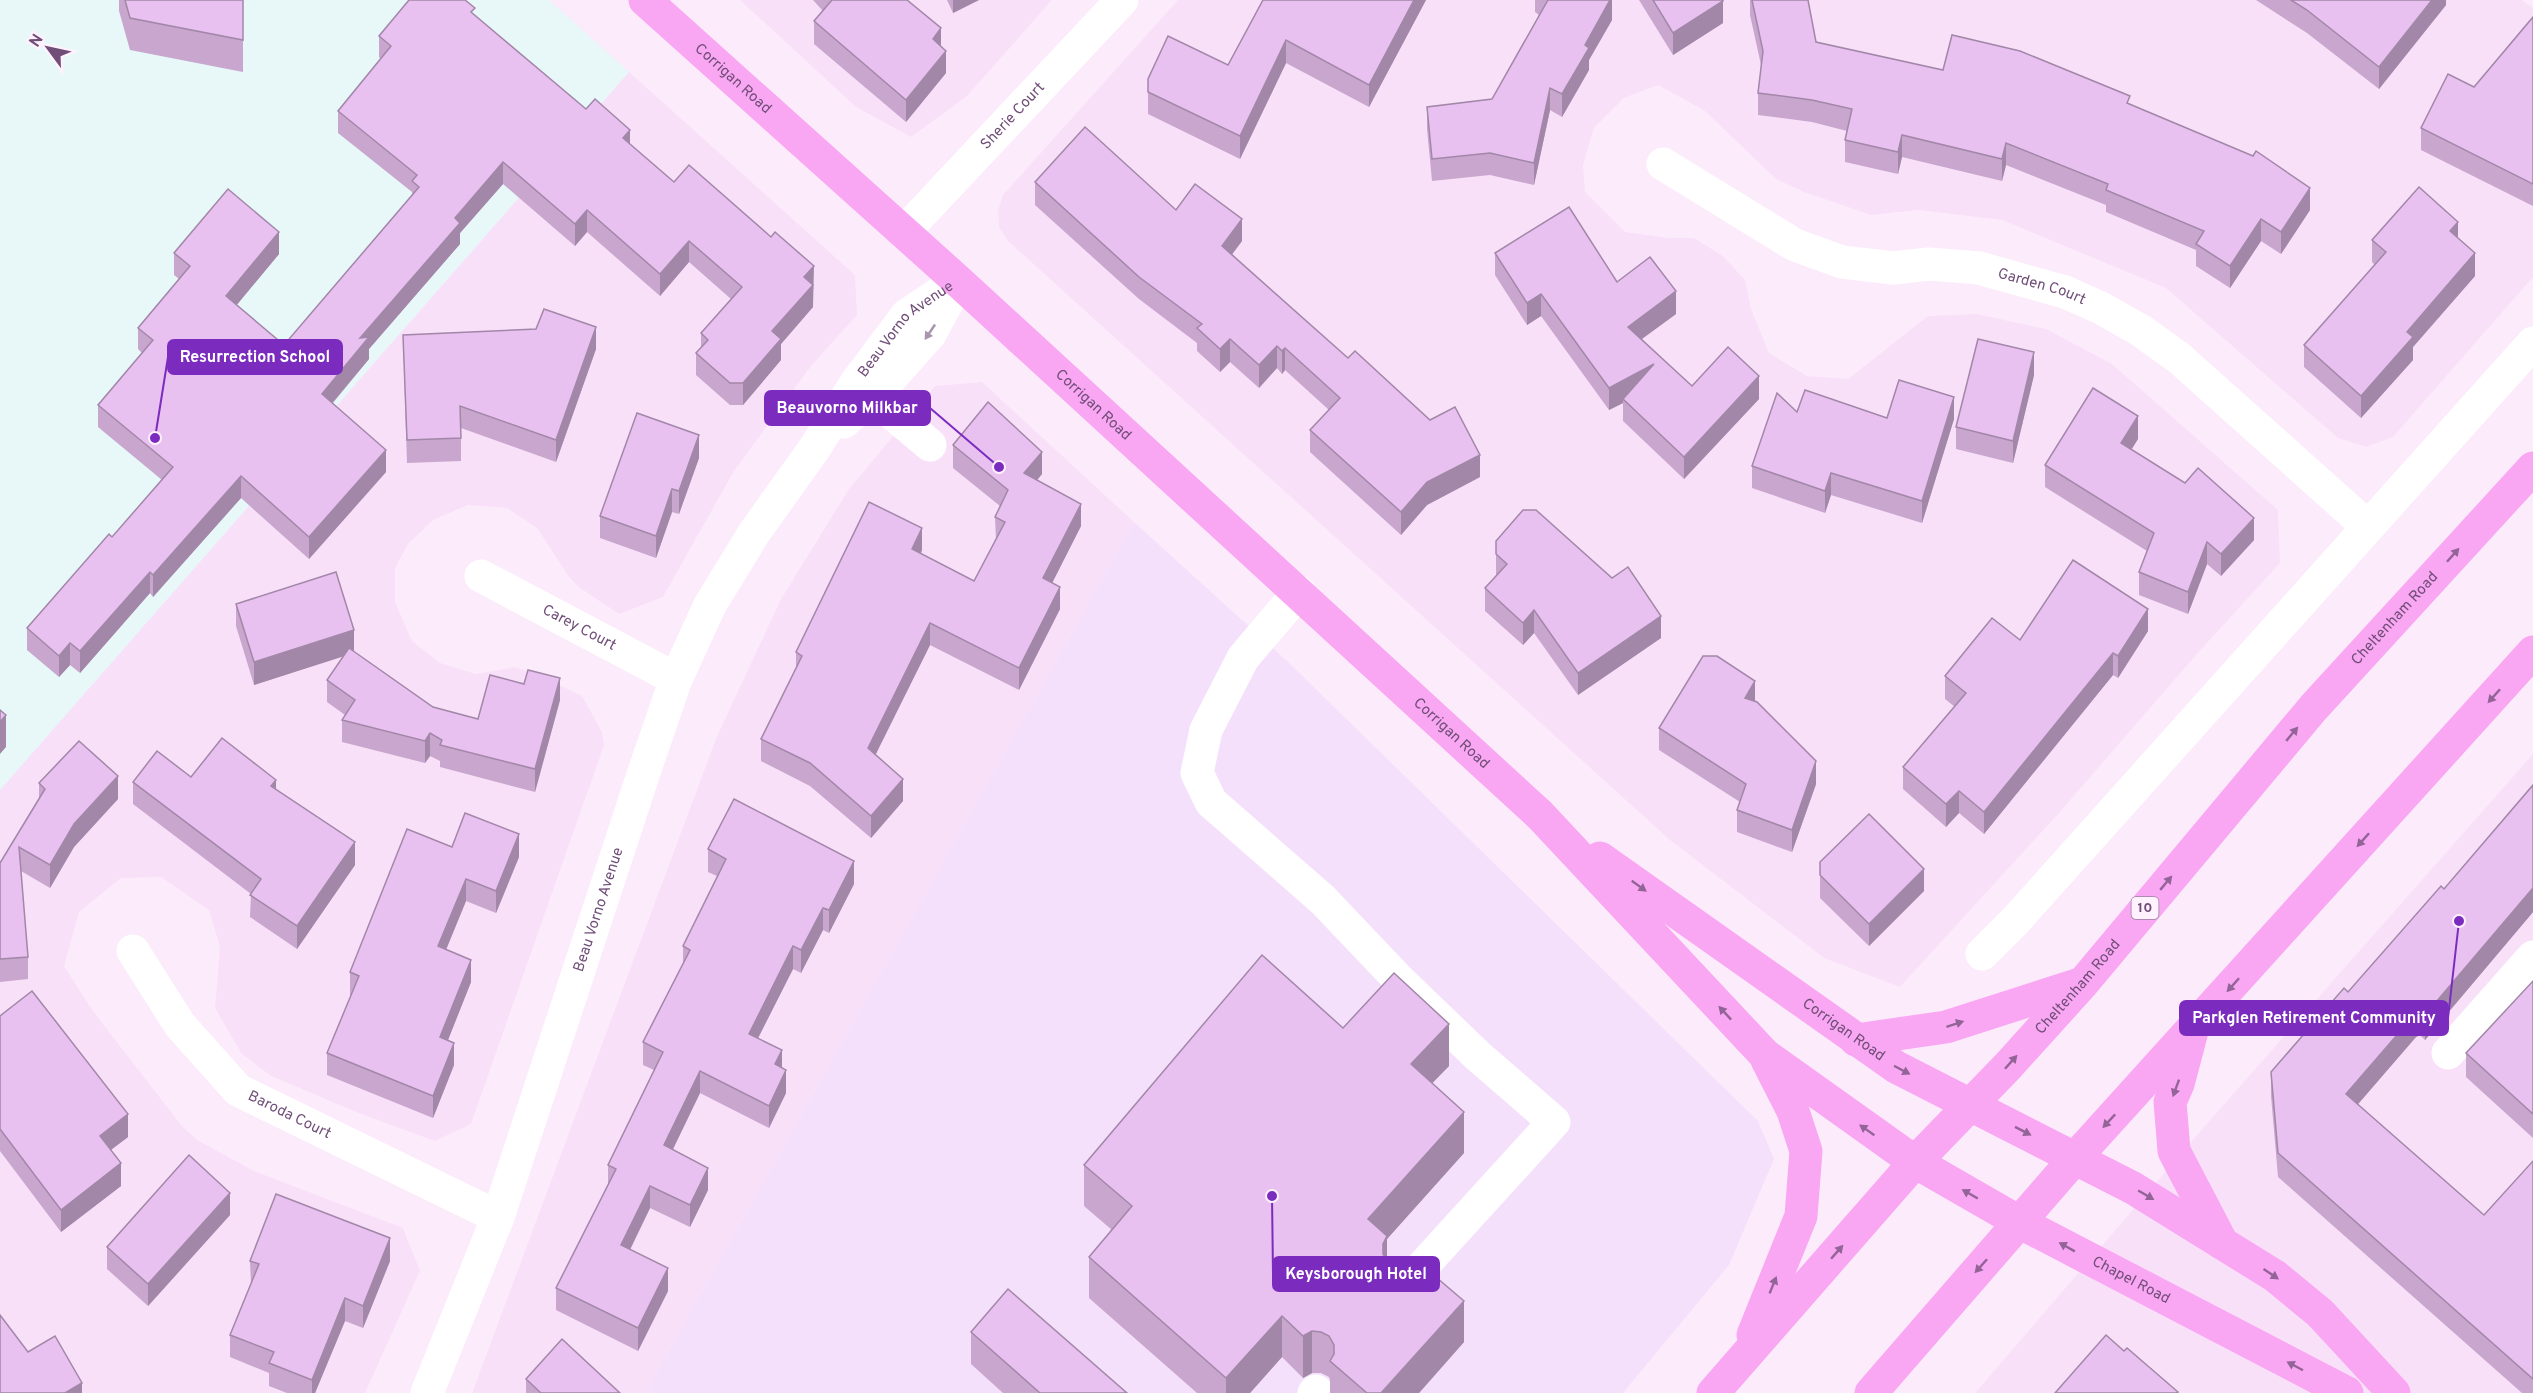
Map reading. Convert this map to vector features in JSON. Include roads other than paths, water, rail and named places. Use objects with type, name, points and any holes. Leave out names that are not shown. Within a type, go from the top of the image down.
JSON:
[{"type":"main road","name":"Corrigan Road","points":[[645,0],[958,281],[1540,815],[1765,1055],[1915,1162]]},
{"type":"main road","name":"Cheltenham Road","points":[[1713,1393],[1915,1162],[1971,1105],[2083,983],[2314,707],[2533,468]]},
{"type":"main road","points":[[1871,1393],[2076,1157],[2533,652]]},
{"type":"main road","name":"Corrigan Road","points":[[1540,815],[1896,1067],[2076,1157]]},
{"type":"main road","points":[[1856,1040],[1946,1027],[2083,983]]},
{"type":"main road","points":[[2192,1031],[2178,1084],[2170,1102],[2174,1151],[2222,1243]]},
{"type":"main road","points":[[1743,1359],[1801,1216],[1806,1151],[1793,1111],[1765,1055]]},
{"type":"main road","points":[[2076,1157],[2165,1206],[2275,1276],[2320,1313],[2394,1393]]},
{"type":"main road","name":"Chapel Road","points":[[1915,1162],[2021,1223],[2347,1393]]},
{"type":"street","name":"Sherie Court","points":[[904,232],[1122,0]]},
{"type":"street","name":"Garden Court","points":[[1663,164],[1795,245],[1842,262],[1893,268],[1929,264],[1979,268],[2065,292],[2101,308],[2140,330],[2179,358],[2368,527]]},
{"type":"street","name":"Beau Vorno Avenue","points":[[427,1393],[498,1217],[645,769],[676,680],[710,605],[754,533],[814,449],[864,390],[907,315],[958,281]]},
{"type":"street","points":[[1982,954],[2024,911],[2533,343]]},
{"type":"street","points":[[864,390],[930,446]]},
{"type":"street","name":"Carey Court","points":[[481,576],[676,680]]},
{"type":"street","points":[[1299,592],[1243,658],[1206,730],[1197,773],[1211,802],[1323,900],[1401,982],[1461,1040],[1554,1122],[1495,1184],[1410,1283],[1401,1290]]},
{"type":"street","name":"Baroda Court","points":[[133,951],[180,1024],[238,1090],[498,1217]]},
{"type":"street","points":[[2448,1053],[2533,957]]},
{"type":"place","name":"Resurrection School","points":[[155,438]]},
{"type":"place","name":"Beauvorno Milkbar","points":[[999,467]]},
{"type":"place","name":"Parkglen Retirement Community","points":[[2459,921]]},
{"type":"place","name":"Keysborough Hotel","points":[[1272,1196]]}]
